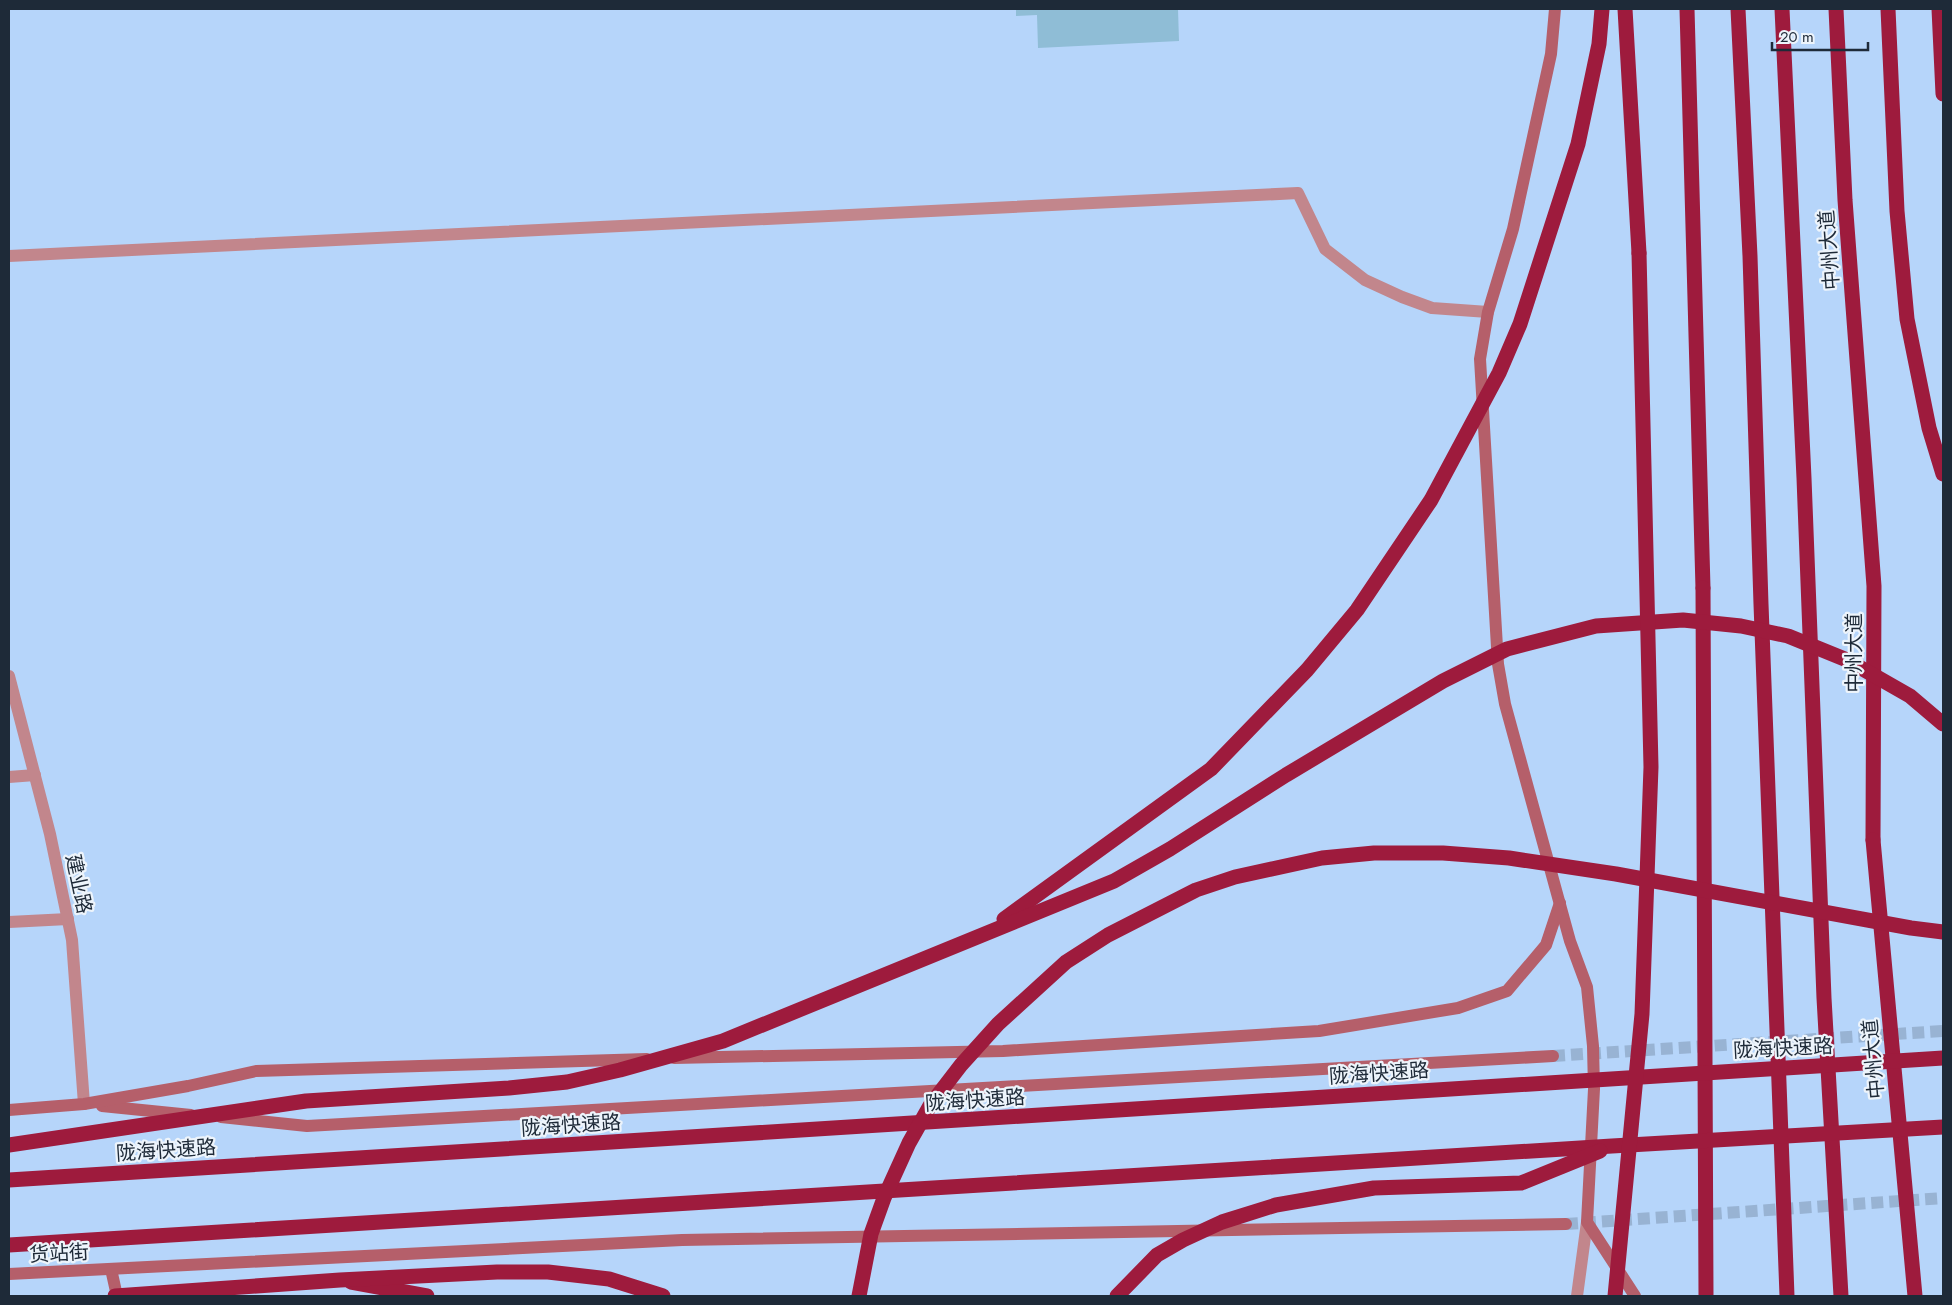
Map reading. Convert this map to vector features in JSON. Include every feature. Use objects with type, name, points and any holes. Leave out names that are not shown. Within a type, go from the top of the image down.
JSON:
[{"type":"highway","points":[[984,934],[1211,769],[1307,670],[1357,610],[1398,550],[1431,500],[1470,428],[1499,373],[1520,324],[1578,144],[1599,44],[1602,9]]},
{"type":"highway","points":[[1615,1296],[1642,1014],[1651,767],[1639,252],[1625,9]]},
{"type":"highway","points":[[1687,9],[1703,588],[1706,1296]]},
{"type":"highway","points":[[1738,9],[1750,256],[1787,1296]]},
{"type":"highway","name":"中州大道","points":[[1782,9],[1804,478],[1824,998],[1840,1296]]},
{"type":"highway","name":"中州大道","points":[[1836,9],[1845,200],[1874,586],[1872,840],[1915,1296]]},
{"type":"highway","points":[[1888,9],[1897,211],[1907,319],[1929,428],[1943,474]]},
{"type":"highway","points":[[1939,9],[1943,94]]},
{"type":"highway","points":[[9,1146],[306,1101],[509,1088],[576,1080],[620,1070],[723,1041],[1122,876],[1170,849],[1286,775],[1443,681],[1508,648],[1596,626],[1683,620],[1741,626],[1788,636],[1847,660],[1910,696],[1943,724]]},
{"type":"highway","points":[[859,1296],[871,1234],[884,1198],[909,1142],[927,1112],[961,1065],[998,1024],[1066,962],[1108,935],[1196,890],[1235,877],[1322,858],[1374,853],[1444,853],[1509,858],[1616,874],[1943,932]]},
{"type":"highway","name":"陇海快速路","points":[[9,1180],[1943,1058]]},
{"type":"highway","points":[[9,1245],[1612,1146],[1943,1128]]},
{"type":"highway","points":[[1117,1296],[1157,1255],[1183,1240],[1222,1222],[1276,1205],[1374,1188],[1521,1183],[1612,1146]]},
{"type":"highway","points":[[116,1296],[340,1280],[497,1272],[548,1272],[609,1279],[663,1296]]},
{"type":"highway","points":[[340,1280],[427,1296]]},
{"type":"street","points":[[1555,9],[1551,54],[1513,229],[1488,312],[1480,359],[1498,664],[1505,704],[1570,941],[1587,987],[1593,1046],[1594,1088],[1587,1222],[1577,1296]]},
{"type":"street","points":[[9,256],[1298,193],[1325,249],[1365,280],[1432,308],[1488,312]]},
{"type":"street","name":"建业路","points":[[9,676],[50,834],[72,940],[84,1104]]},
{"type":"street","points":[[9,777],[34,775]]},
{"type":"street","points":[[9,1110],[84,1104],[188,1086],[256,1071],[558,1061],[1002,1051],[1319,1030],[1458,1008],[1507,991],[1546,945],[1560,904]]},
{"type":"street","points":[[9,922],[68,919]]},
{"type":"street","points":[[84,1104],[307,1126],[1553,1056]]},
{"type":"street","points":[[1587,1222],[1635,1296]]},
{"type":"street","name":"货站街","points":[[9,1274],[682,1240],[1566,1224]]},
{"type":"street","points":[[111,1269],[116,1296]]},
{"type":"building","points":[[1016,9],[1178,9],[1179,41],[1038,48],[1037,15],[1016,16]]},
{"type":"tunnel","points":[[1553,1056],[1943,1031]]},
{"type":"tunnel","points":[[1566,1224],[1943,1198]]}]
